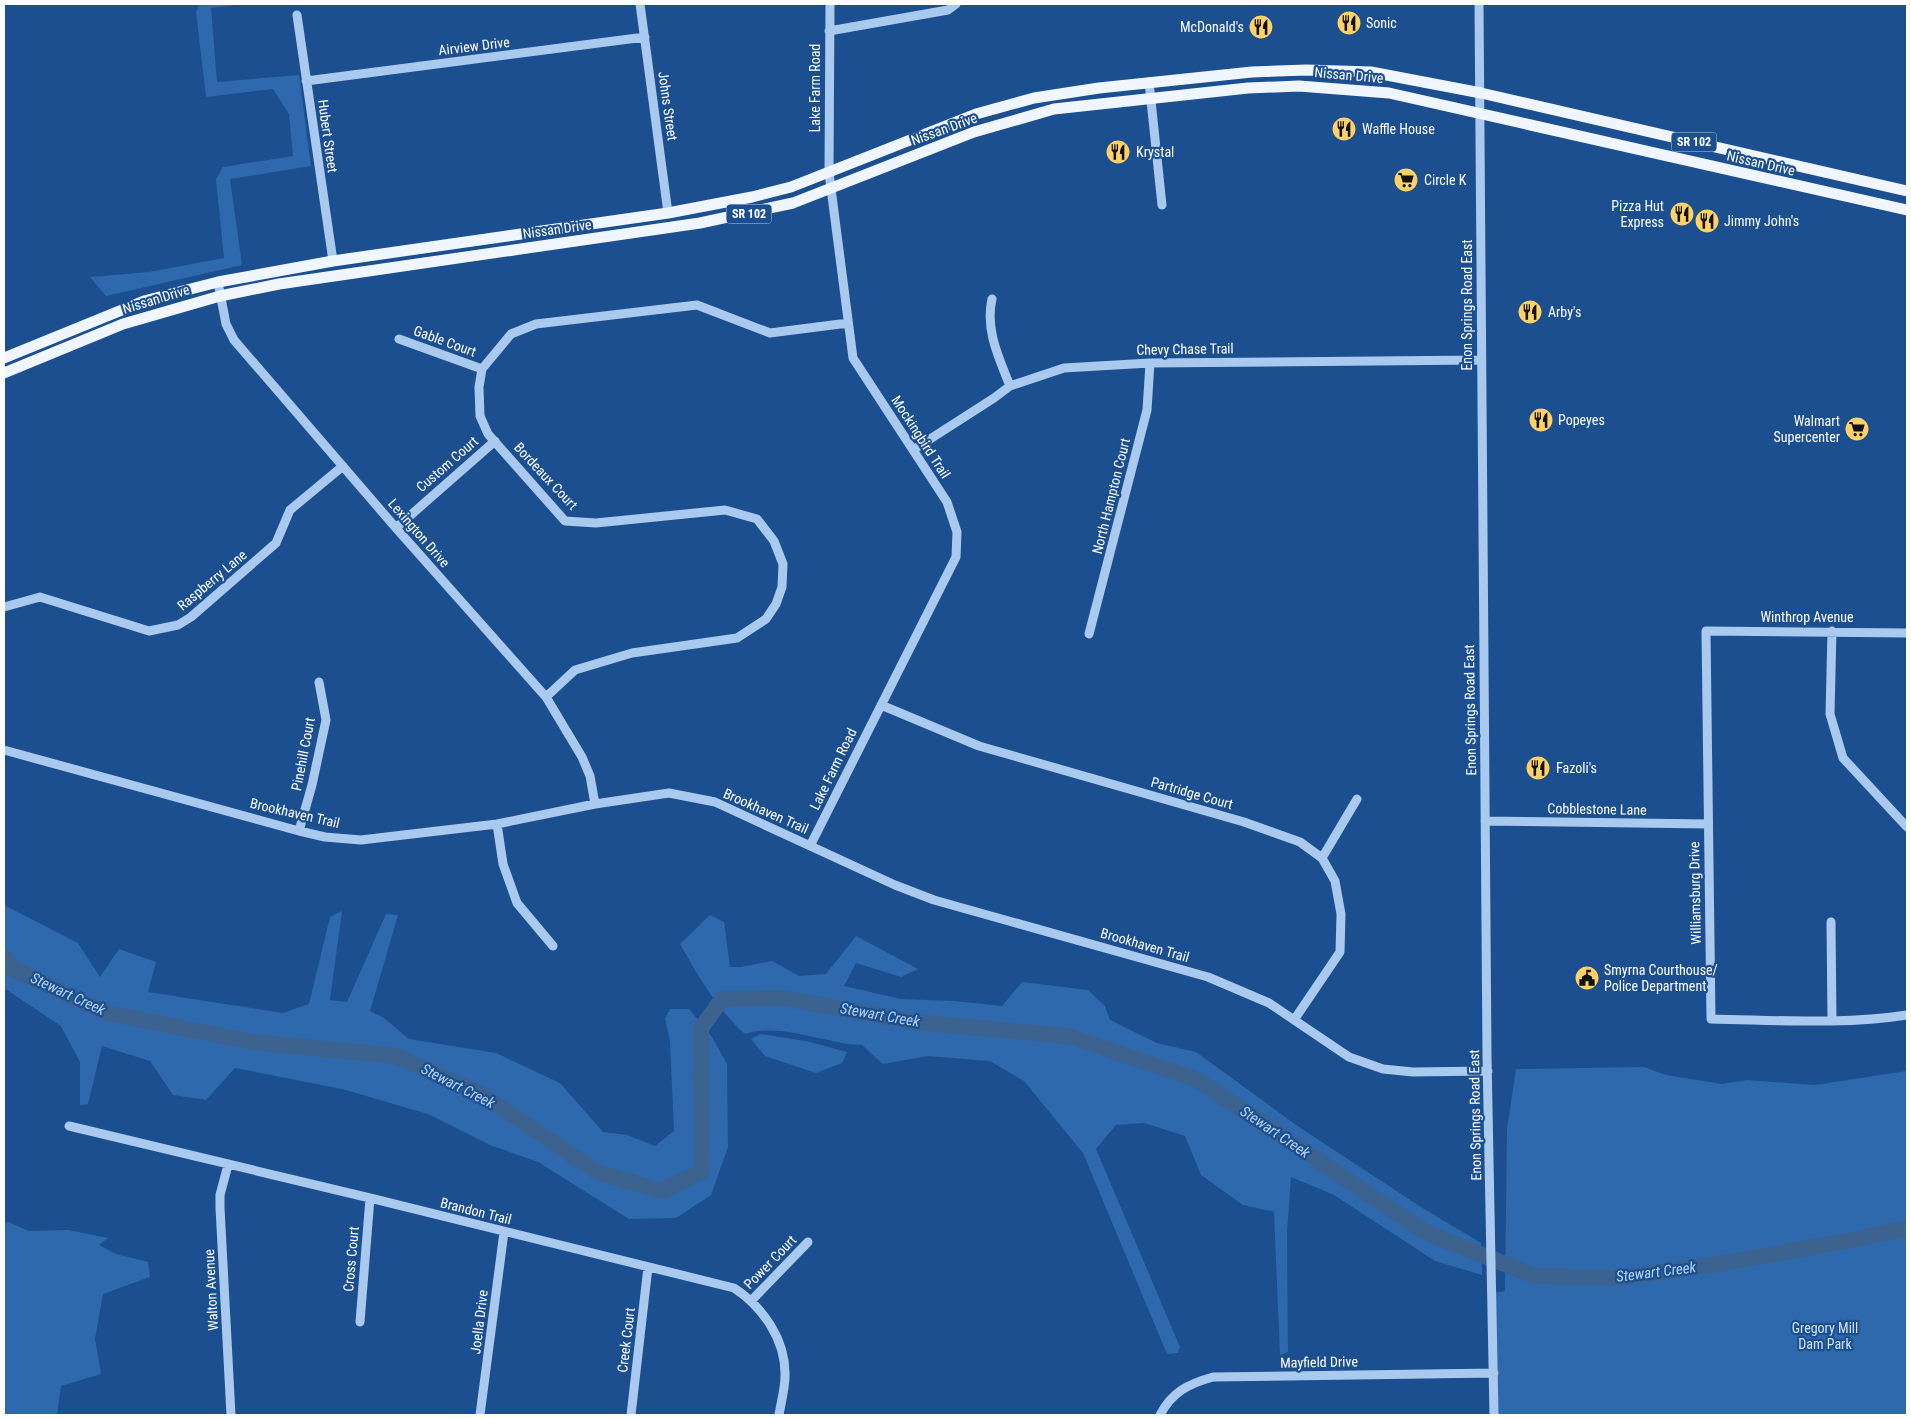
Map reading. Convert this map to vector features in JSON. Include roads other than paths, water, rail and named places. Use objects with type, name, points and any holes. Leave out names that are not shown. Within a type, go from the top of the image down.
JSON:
[{"type":"main road","name":"Nissan Drive","points":[[4,358],[144,301],[218,282],[333,262],[668,213],[752,197],[791,187],[976,114],[1034,98],[1149,82],[1252,72],[1306,70],[1371,72],[1481,93],[1907,191]]},
{"type":"main road","name":"Nissan Drive","points":[[4,373],[123,324],[220,296],[279,284],[700,223],[793,203],[974,132],[1054,109],[1248,88],[1299,86],[1389,93],[1907,210]]},
{"type":"street","name":"Johns Street","points":[[640,4],[668,213]]},
{"type":"street","name":"Lake Farm Road","points":[[828,173],[830,4]]},
{"type":"street","points":[[829,31],[948,10],[956,4]]},
{"type":"street","name":"Enon Springs Road East","points":[[1479,4],[1481,93],[1480,360],[1494,1415]]},
{"type":"street","name":"Hubert Street","points":[[296,15],[333,262]]},
{"type":"street","name":"Airview Drive","points":[[306,81],[645,37]]},
{"type":"street","points":[[1149,82],[1162,205]]},
{"type":"street","name":"Mockingbird Trail","points":[[828,173],[853,358],[947,502],[957,532],[956,557],[881,705]]},
{"type":"street","name":"Lexington Drive","points":[[218,282],[226,324],[234,340],[396,528],[546,697],[582,757],[590,776],[595,804]]},
{"type":"street","points":[[992,299],[990,309],[992,341],[1010,386]]},
{"type":"street","points":[[482,369],[511,334],[536,324],[697,305],[770,333],[848,323]]},
{"type":"street","name":"Gable Court","points":[[399,339],[482,369]]},
{"type":"street","name":"Chevy Chase Trail","points":[[913,450],[1010,386],[1064,368],[1150,363],[1480,360]]},
{"type":"street","name":"North Hampton Court","points":[[1089,634],[1147,410],[1150,363]]},
{"type":"street","name":"Bordeaux Court","points":[[482,369],[479,387],[480,416],[488,434],[565,521],[596,523],[725,510],[756,519],[774,541],[782,564],[782,587],[776,604],[766,619],[737,638],[632,653],[574,670],[546,697]]},
{"type":"street","name":"Custom Court","points":[[396,528],[494,441]]},
{"type":"street","name":"Raspberry Lane","points":[[4,607],[40,597],[149,631],[178,625],[191,617],[276,543],[290,510],[343,466]]},
{"type":"street","name":"Winthrop Avenue","points":[[1706,631],[1907,632]]},
{"type":"street","name":"Williamsburg Drive","points":[[1706,631],[1711,1019],[1832,1021],[1877,1020],[1907,1015]]},
{"type":"street","points":[[1832,631],[1830,714],[1844,758],[1907,827]]},
{"type":"street","name":"Pinehill Court","points":[[299,831],[314,779],[326,720],[319,682]]},
{"type":"street","name":"Lake Farm Road","points":[[810,846],[881,705]]},
{"type":"street","name":"Partridge Court","points":[[881,705],[979,746],[1244,822],[1300,842],[1322,858],[1334,880],[1339,905],[1340,952],[1294,1020]]},
{"type":"street","name":"Brookhaven Trail","points":[[4,750],[299,831],[325,837],[361,840],[497,824],[595,804],[669,793],[716,802],[895,885],[934,900],[1208,977],[1269,1003],[1349,1057],[1383,1069],[1414,1072],[1488,1071]]},
{"type":"street","points":[[1322,858],[1357,799]]},
{"type":"street","name":"Cobblestone Lane","points":[[1486,821],[1708,824]]},
{"type":"street","points":[[497,824],[503,864],[517,903],[553,946]]},
{"type":"street","points":[[1831,922],[1832,1021]]},
{"type":"street","name":"Brandon Trail","points":[[69,1126],[734,1288],[767,1317],[778,1337],[785,1375],[779,1415]]},
{"type":"street","name":"Walton Avenue","points":[[228,1165],[220,1195],[220,1208],[231,1415]]},
{"type":"street","name":"Cross Court","points":[[360,1322],[370,1198]]},
{"type":"street","name":"Joella Drive","points":[[480,1415],[504,1232]]},
{"type":"street","name":"Power Court","points":[[751,1301],[808,1242]]},
{"type":"street","name":"Creek Court","points":[[631,1415],[648,1267]]},
{"type":"street","name":"Mayfield Drive","points":[[1160,1415],[1167,1402],[1180,1389],[1213,1376],[1494,1374]]},
{"type":"waterway","name":"Stewart Creek","points":[[4,958],[15,970],[107,1013],[253,1042],[396,1056],[481,1094],[597,1172],[662,1191],[702,1171],[701,1028],[722,999],[783,998],[914,1022],[1068,1036],[1196,1079],[1427,1233],[1535,1276],[1618,1278],[1725,1263],[1907,1228]]},
{"type":"place","name":"Sonic","points":[[1349,23]]},
{"type":"place","name":"McDonald's","points":[[1261,27]]},
{"type":"place","name":"Waffle House","points":[[1344,129]]},
{"type":"place","name":"Krystal","points":[[1118,152]]},
{"type":"place","name":"Circle K","points":[[1406,180]]},
{"type":"place","name":"Pizza Hut Express","points":[[1682,214]]},
{"type":"place","name":"Jimmy John's","points":[[1707,221]]},
{"type":"place","name":"Arby's","points":[[1530,312]]},
{"type":"place","name":"Popeyes","points":[[1541,420]]},
{"type":"place","name":"Walmart Supercenter","points":[[1857,429]]},
{"type":"place","name":"Fazoli's","points":[[1538,768]]},
{"type":"place","name":"Smyrna Courthouse/ Police Department","points":[[1587,978]]},
{"type":"park label","name":"Gregory Mill Dam Park","points":[[1825,1336]]}]
